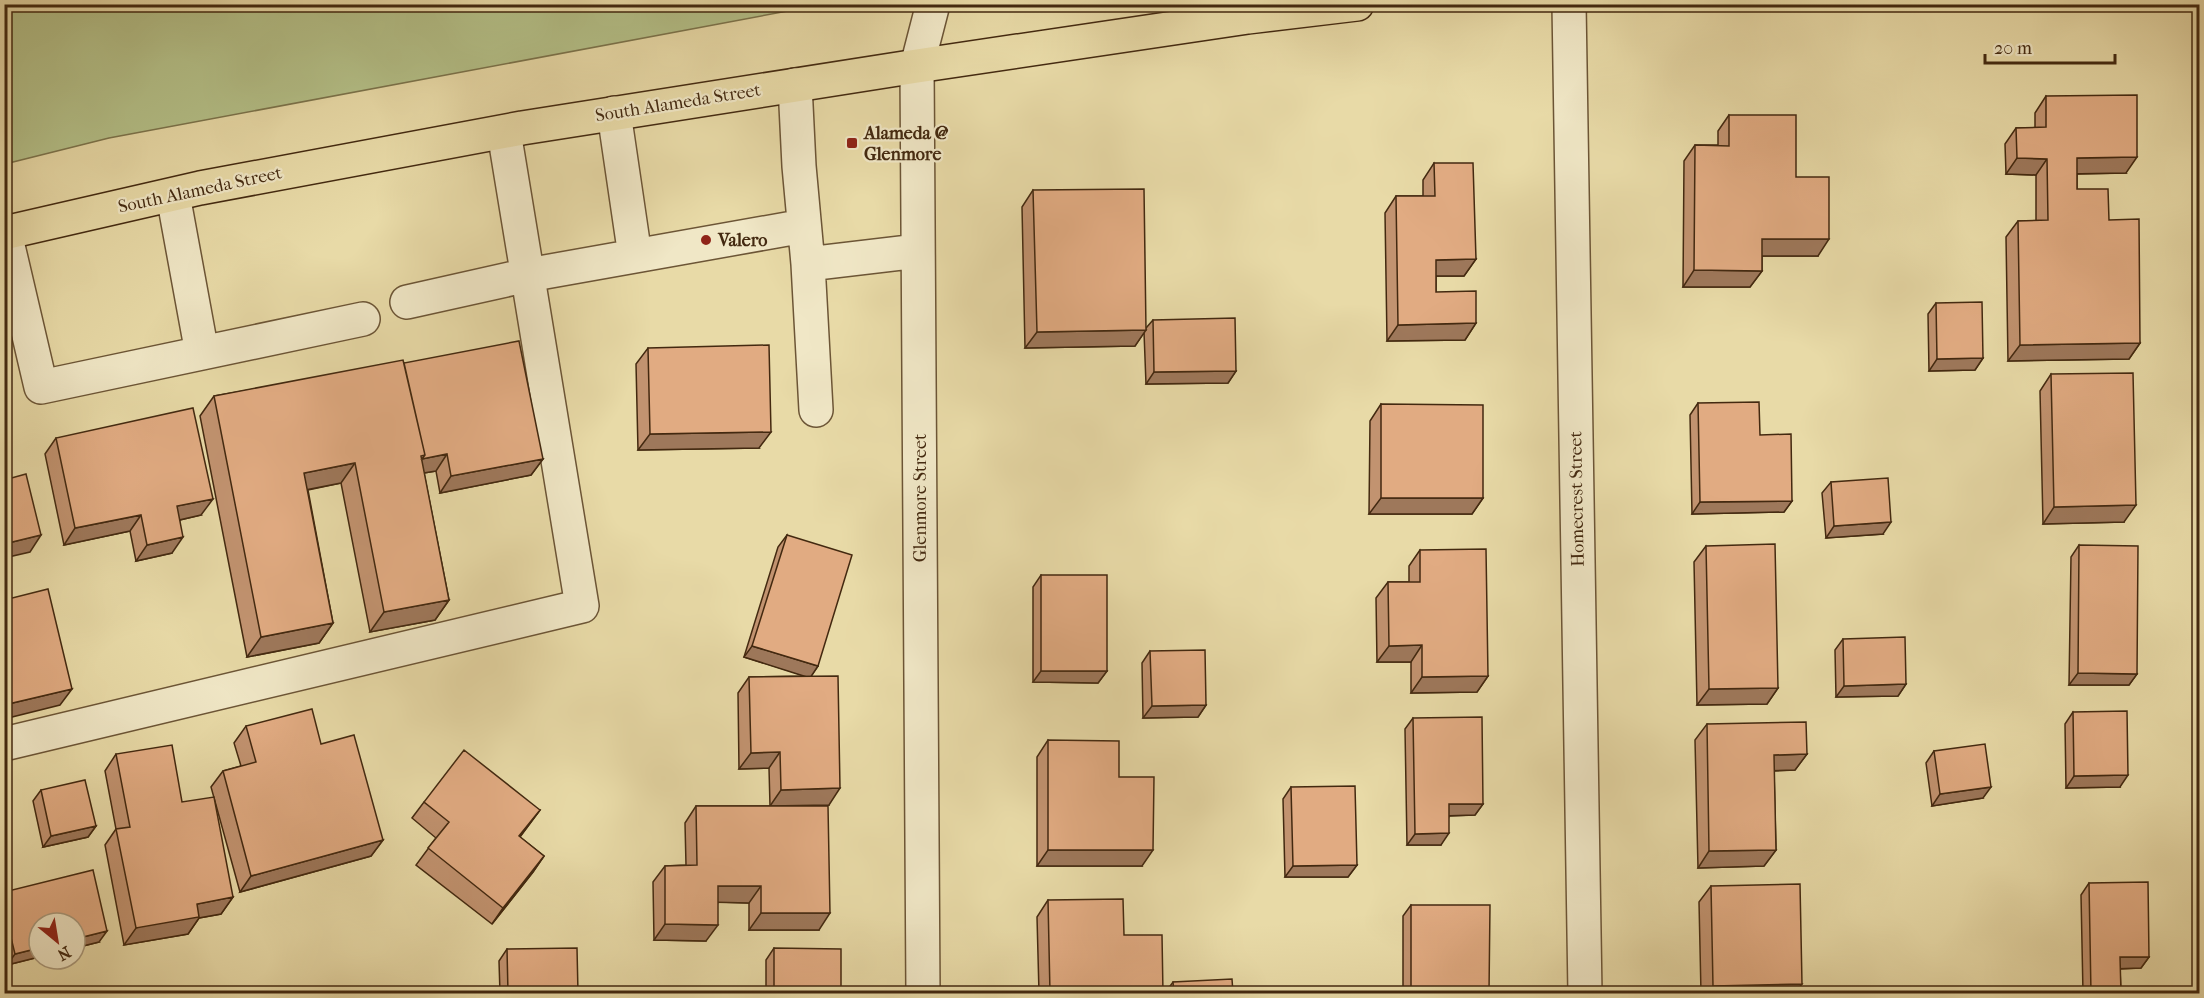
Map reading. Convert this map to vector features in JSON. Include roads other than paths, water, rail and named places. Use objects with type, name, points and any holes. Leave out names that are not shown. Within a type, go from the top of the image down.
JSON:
[{"type":"main road","name":"South Alameda Street","points":[[5,233],[212,186],[615,113],[1248,17],[1357,4]]},
{"type":"street","name":"Glenmore Street","points":[[923,993],[917,66],[933,4]]},
{"type":"street","name":"Homecrest Street","points":[[1569,4],[1585,993]]},
{"type":"street","points":[[795,85],[816,410]]},
{"type":"street","points":[[615,113],[635,256]]},
{"type":"street","points":[[4,744],[582,606],[504,132]]},
{"type":"street","points":[[173,195],[202,353]]},
{"type":"street","points":[[407,302],[528,275],[804,226]]},
{"type":"street","points":[[5,233],[42,387],[363,320]]},
{"type":"street","points":[[808,264],[918,251]]},
{"type":"place","name":"Alameda @ Glenmore","points":[[852,143]]},
{"type":"place","name":"Valero","points":[[706,240]]}]
